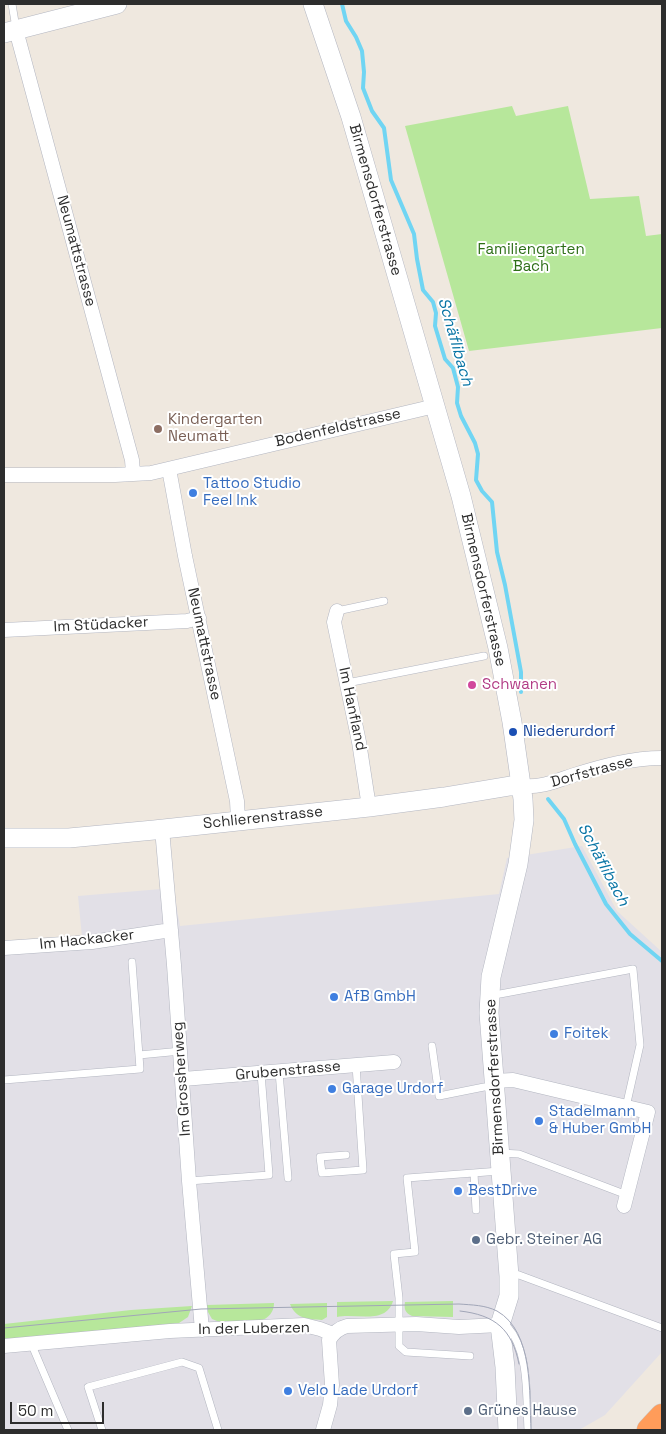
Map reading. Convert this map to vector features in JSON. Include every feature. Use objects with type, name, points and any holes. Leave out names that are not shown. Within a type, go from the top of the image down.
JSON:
[{"type":"highway","points":[[649,1430],[662,1416]]},
{"type":"highway","points":[[658,1430],[662,1426]]},
{"type":"main road","points":[[10,31],[117,4]]},
{"type":"main road","name":"Birmensdorferstrasse","points":[[313,4],[351,116],[470,529],[494,630],[510,710],[522,786],[524,820],[522,844],[496,955],[490,995],[494,1084],[509,1296],[500,1324],[505,1367],[508,1430]]},
{"type":"main road","name":"Schlierenstrasse","points":[[4,838],[69,838],[162,829],[369,807],[510,786],[522,786]]},
{"type":"street","name":"Neumattstrasse","points":[[10,31],[132,460],[133,473]]},
{"type":"street","name":"Bodenfeldstrasse","points":[[4,475],[151,473],[435,406]]},
{"type":"street","name":"Neumattstrasse","points":[[169,469],[181,537],[237,801],[238,820]]},
{"type":"street","name":"Im Hanfland","points":[[336,610],[334,622],[359,742],[369,807]]},
{"type":"street","name":"Im Stüdacker","points":[[4,630],[199,618]]},
{"type":"street","name":"Dorfstrasse","points":[[522,786],[534,787],[548,784],[635,759],[662,758]]},
{"type":"street","name":"Im Grossherweg","points":[[162,829],[202,1330]]},
{"type":"street","name":"Im Hackacker","points":[[4,948],[92,942],[171,930]]},
{"type":"street","name":"Grubenstrasse","points":[[183,1080],[394,1062]]},
{"type":"street","points":[[494,1084],[513,1080],[648,1112],[626,1201]]},
{"type":"street","points":[[323,1430],[330,1405],[332,1385],[329,1340],[340,1328],[398,1324],[459,1327],[500,1324]]},
{"type":"street","name":"In der Luberzen","points":[[4,1346],[107,1335],[304,1325],[333,1334]]},
{"type":"lane","points":[[10,31],[12,4]]},
{"type":"lane","points":[[336,610],[384,601]]},
{"type":"lane","points":[[347,683],[484,656]]},
{"type":"lane","points":[[4,1080],[140,1069],[132,962]]},
{"type":"lane","points":[[490,995],[633,969],[640,1045],[626,1106]]},
{"type":"lane","points":[[432,1046],[439,1096],[494,1084]]},
{"type":"lane","points":[[139,1055],[181,1052]]},
{"type":"lane","points":[[346,1154],[320,1156],[322,1173],[363,1170],[356,1065]]},
{"type":"lane","points":[[279,1072],[288,1178]]},
{"type":"lane","points":[[189,1181],[269,1175],[262,1073]]},
{"type":"lane","points":[[470,1356],[406,1352],[399,1346],[399,1298],[394,1254],[415,1252],[407,1178],[474,1173],[519,1154],[626,1201]]},
{"type":"lane","points":[[474,1173],[476,1210]]},
{"type":"lane","points":[[508,1273],[519,1275],[662,1328]]},
{"type":"lane","points":[[500,1324],[507,1326],[517,1339],[522,1356],[528,1430]]},
{"type":"lane","points":[[31,1343],[68,1430]]},
{"type":"lane","points":[[102,1430],[88,1387],[182,1362],[199,1368],[218,1430]]},
{"type":"shaded area","points":[[582,846],[617,911],[662,952],[662,1352],[605,1415],[579,1430],[4,1430],[4,943],[82,937],[78,896],[173,888],[180,926],[499,894],[507,858]]},
{"type":"green space","name":"Familiengarten Bach","points":[[512,106],[516,116],[568,106],[590,199],[639,196],[646,236],[662,234],[662,328],[469,351],[405,126]]},
{"type":"green space","points":[[393,1301],[384,1313],[377,1316],[337,1317],[337,1302]]},
{"type":"green space","points":[[453,1301],[453,1317],[412,1316],[405,1309],[405,1302]]},
{"type":"green space","points":[[274,1303],[270,1314],[260,1321],[222,1323],[212,1319],[207,1305]]},
{"type":"green space","points":[[327,1303],[327,1317],[322,1320],[299,1315],[290,1304]]},
{"type":"green space","points":[[192,1306],[188,1317],[179,1323],[4,1339],[4,1324],[131,1310]]},
{"type":"waterway","name":"Schäflibach","points":[[342,4],[346,21],[362,51],[363,88],[372,111],[384,128],[391,180],[414,234],[423,290],[433,302],[436,313],[435,326],[445,359],[453,368],[458,387],[457,403],[461,416],[475,443],[478,454],[476,480],[482,491],[492,502],[497,552],[521,672],[521,692]]},
{"type":"waterway","name":"Schäflibach","points":[[548,799],[564,819],[606,904],[630,934],[662,961]]},
{"type":"tram line","points":[[4,1328],[201,1309],[459,1304],[483,1306],[497,1311],[509,1321],[518,1333],[527,1365],[531,1430]]},
{"type":"tram line","points":[[460,1311],[483,1316],[500,1326],[512,1342],[519,1364]]},
{"type":"place","name":"Kindergarten Neumatt","points":[[158,429]]},
{"type":"place","name":"Tattoo Studio Feel Ink","points":[[193,493]]},
{"type":"place","name":"Schwanen","points":[[472,685]]},
{"type":"place","name":"Niederurdorf","points":[[513,732]]},
{"type":"place","name":"AfB GmbH","points":[[334,997]]},
{"type":"place","name":"Foitek","points":[[554,1034]]},
{"type":"place","name":"Garage Urdorf","points":[[332,1089]]},
{"type":"place","name":"Stadelmann & Huber GmbH","points":[[539,1121]]},
{"type":"place","name":"BestDrive","points":[[458,1191]]},
{"type":"place","name":"Gebr. Steiner AG","points":[[476,1240]]},
{"type":"place","name":"Velo Lade Urdorf","points":[[288,1391]]},
{"type":"place","name":"Grünes Hause","points":[[468,1411]]}]
